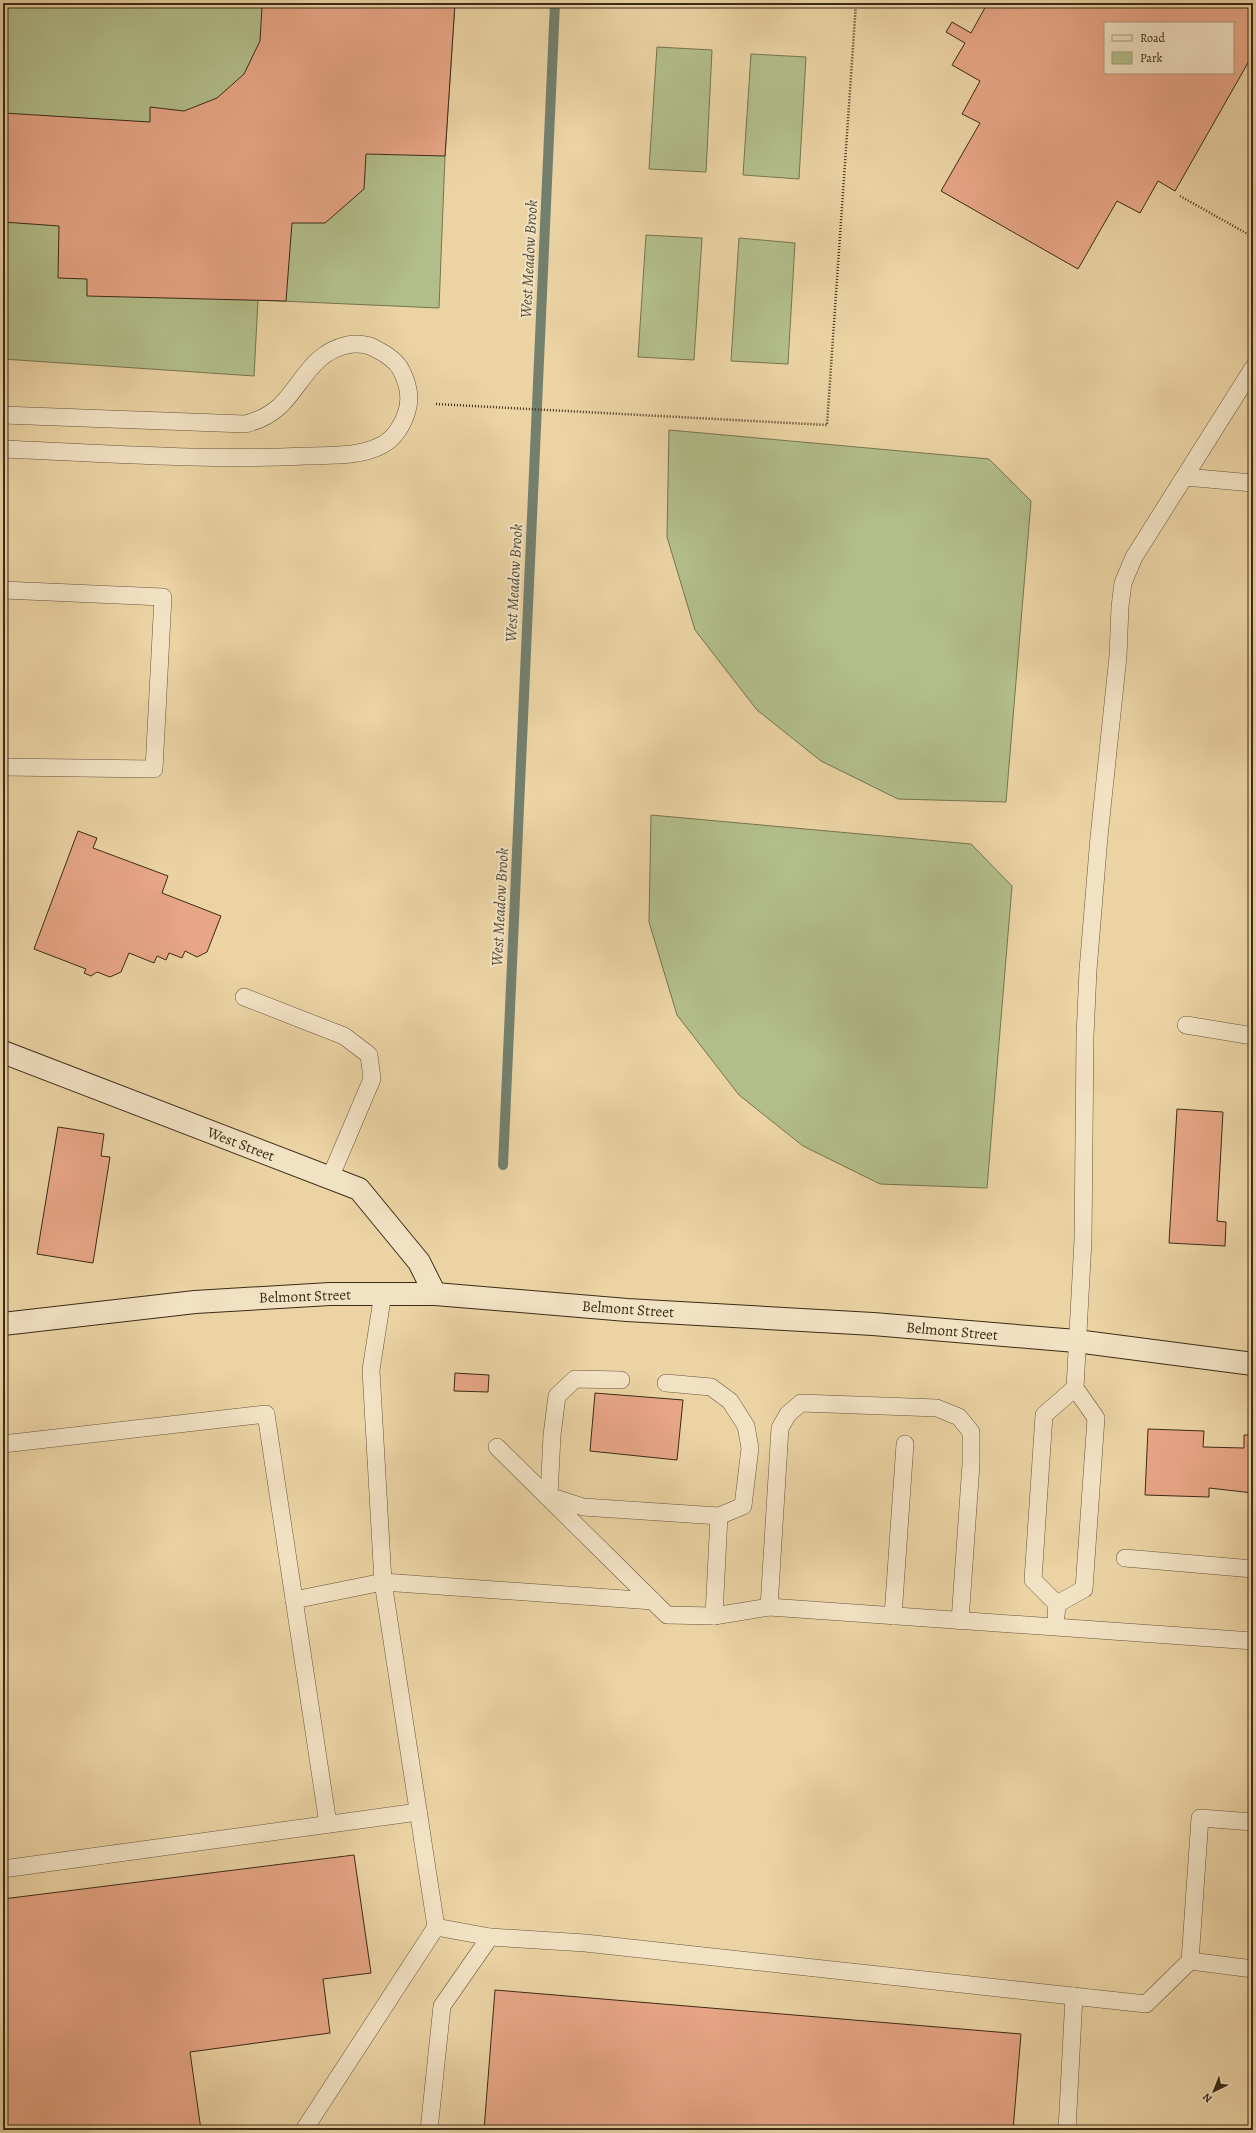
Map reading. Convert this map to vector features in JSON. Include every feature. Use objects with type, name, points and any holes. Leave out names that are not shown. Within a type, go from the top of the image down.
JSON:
[{"type":"main road","name":"West Street","points":[[3,1052],[359,1190],[419,1262],[435,1294]]},
{"type":"main road","name":"Belmont Street","points":[[3,1324],[196,1302],[382,1293],[435,1294],[628,1310],[873,1324],[1076,1340],[1253,1364]]},
{"type":"lane","points":[[3,415],[245,424],[259,420],[280,406],[318,358],[334,348],[352,344],[370,346],[387,354],[400,368],[408,384],[409,403],[405,420],[396,434],[382,445],[366,451],[349,454],[257,459],[3,449]]},
{"type":"lane","points":[[1057,1604],[1084,1589],[1096,1418],[1075,1388],[1076,1340],[1083,1240],[1085,1036],[1088,970],[1098,837],[1118,656],[1120,607],[1124,583],[1134,557],[1253,368]]},
{"type":"lane","points":[[1185,477],[1253,484]]},
{"type":"lane","points":[[3,590],[163,597],[154,769],[3,767]]},
{"type":"lane","points":[[244,997],[344,1036],[369,1055],[372,1079],[330,1178]]},
{"type":"lane","points":[[1186,1026],[1253,1036]]},
{"type":"lane","points":[[304,2130],[436,1927],[383,1582],[371,1370],[382,1293]]},
{"type":"lane","points":[[549,1496],[552,1435],[557,1396],[575,1379],[621,1380]]},
{"type":"lane","points":[[549,1496],[583,1507],[719,1516],[743,1506],[750,1448],[746,1426],[730,1401],[711,1387],[666,1383]]},
{"type":"lane","points":[[1055,1628],[1057,1604],[1033,1580],[1044,1415],[1075,1388]]},
{"type":"lane","points":[[769,1607],[780,1428],[788,1414],[802,1403],[937,1408],[959,1417],[971,1432],[971,1464],[960,1621]]},
{"type":"lane","points":[[3,1444],[266,1414],[328,1824]]},
{"type":"lane","points":[[893,1616],[905,1444]]},
{"type":"lane","points":[[497,1447],[549,1496],[667,1615],[714,1616],[769,1607],[1253,1641]]},
{"type":"lane","points":[[714,1616],[719,1516]]},
{"type":"lane","points":[[1125,1558],[1253,1569]]},
{"type":"lane","points":[[294,1600],[383,1582],[654,1601]]},
{"type":"lane","points":[[3,1869],[418,1812]]},
{"type":"lane","points":[[436,1927],[490,1937],[585,1943],[1146,2004],[1190,1961],[1200,1818],[1253,1822]]},
{"type":"lane","points":[[429,2130],[442,2006],[490,1937]]},
{"type":"lane","points":[[1190,1961],[1253,1968]]},
{"type":"lane","points":[[1066,2130],[1074,1996]]},
{"type":"path","points":[[409,403],[827,425],[856,3]]},
{"type":"path","points":[[1180,196],[1253,237]]},
{"type":"green space","points":[[3,3],[455,3],[445,156],[439,308],[258,300],[254,376],[3,359]]},
{"type":"green space","points":[[657,47],[712,50],[706,172],[649,169]]},
{"type":"green space","points":[[751,54],[806,57],[799,179],[743,175]]},
{"type":"green space","points":[[646,235],[702,238],[694,360],[638,357]]},
{"type":"green space","points":[[739,238],[795,243],[788,364],[731,361]]},
{"type":"green space","points":[[669,430],[989,459],[1031,501],[1006,802],[898,799],[821,761],[757,710],[695,630],[667,537]]},
{"type":"green space","points":[[651,815],[971,844],[1012,886],[987,1188],[880,1184],[803,1146],[739,1095],[677,1015],[649,922]]},
{"type":"building","points":[[272,3],[455,3],[445,156],[366,154],[364,189],[325,223],[292,223],[286,301],[87,296],[87,279],[58,278],[59,226],[3,222],[3,113],[150,122],[150,107],[184,111],[217,98],[244,74],[260,41],[262,6],[272,6]]},
{"type":"building","points":[[985,3],[1253,3],[1253,54],[1175,191],[1158,181],[1140,213],[1117,201],[1078,269],[941,191],[980,123],[962,114],[980,81],[952,65],[965,43],[946,32],[952,22],[971,33],[987,4]]},
{"type":"building","points":[[78,831],[97,838],[93,848],[168,876],[162,893],[221,916],[207,952],[197,957],[185,951],[182,958],[169,953],[166,960],[157,956],[154,963],[129,953],[121,972],[110,977],[97,972],[91,976],[84,973],[86,969],[34,949]]},
{"type":"building","points":[[1177,1109],[1223,1112],[1217,1221],[1226,1222],[1225,1246],[1169,1243]]},
{"type":"building","points":[[58,1127],[104,1134],[101,1156],[110,1157],[93,1263],[37,1254]]},
{"type":"building","points":[[455,1373],[489,1375],[488,1392],[454,1391]]},
{"type":"building","points":[[595,1393],[683,1400],[677,1460],[590,1451]]},
{"type":"building","points":[[1148,1429],[1204,1431],[1203,1447],[1244,1448],[1244,1435],[1253,1435],[1253,1493],[1209,1488],[1209,1497],[1145,1495]]},
{"type":"building","points":[[354,1855],[371,1973],[323,1979],[330,2033],[190,2052],[201,2130],[3,2130],[3,1899]]},
{"type":"building","points":[[495,1990],[1021,2034],[1013,2130],[484,2130]]},
{"type":"waterway","name":"West Meadow Brook","points":[[503,1165],[555,3]]}]
